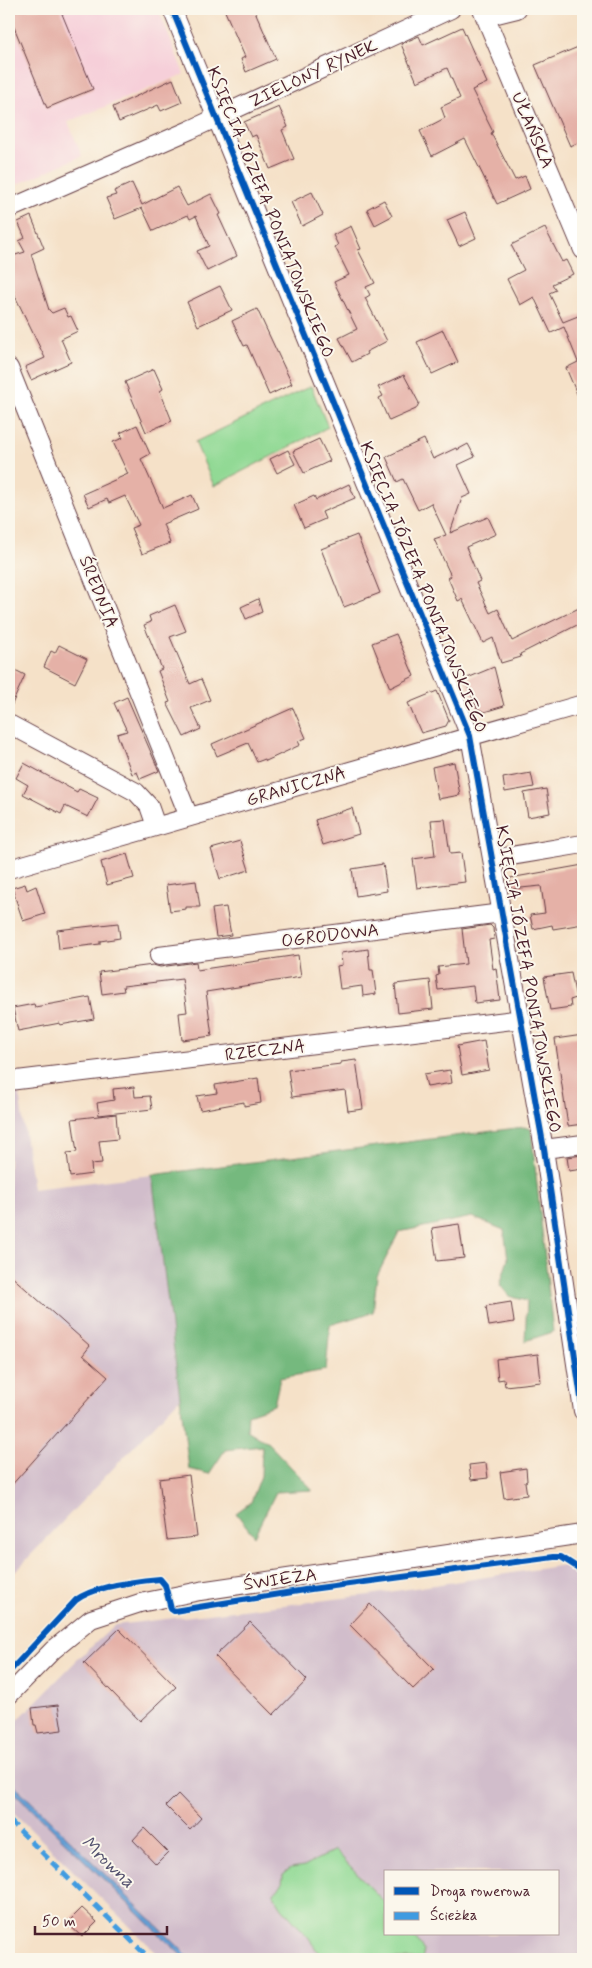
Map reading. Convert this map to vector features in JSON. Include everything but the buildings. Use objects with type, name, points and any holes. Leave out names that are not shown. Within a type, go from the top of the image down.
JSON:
[{"type":"street","name":"KSIĘCIA JÓZEFA PONIATOWSKIEGO","points":[[172,9],[470,736],[544,1149],[583,1411]]},
{"type":"street","name":"ZIELONY RYNEK","points":[[9,209],[217,118],[451,9]]},
{"type":"street","points":[[484,13],[517,9]]},
{"type":"street","name":"UŁAŃSKA","points":[[484,13],[583,250]]},
{"type":"street","name":"ŚREDNIA","points":[[9,368],[189,817]]},
{"type":"street","name":"GRANICZNA","points":[[9,869],[583,704]]},
{"type":"street","points":[[9,724],[136,792],[149,806],[156,826]]},
{"type":"street","points":[[493,859],[583,844]]},
{"type":"street","name":"OGRODOWA","points":[[159,956],[502,913]]},
{"type":"street","name":"RZECZNA","points":[[9,1081],[522,1019]]},
{"type":"street","points":[[544,1149],[583,1144]]},
{"type":"street","name":"ŚWIEŻA","points":[[9,1695],[53,1650],[90,1619],[140,1603],[200,1591],[583,1534]]},
{"type":"shaded area","points":[[9,9],[158,9],[184,74],[68,122],[82,156],[9,188]]},
{"type":"shaded area","points":[[19,1093],[33,1189],[152,1175],[180,1398],[9,1578],[9,1095]]},
{"type":"shaded area","points":[[565,1565],[583,1583],[583,1959],[163,1959],[9,1808],[9,1729],[77,1660],[115,1625],[369,1595]]},
{"type":"green space","points":[[311,386],[328,427],[214,486],[195,442]]},
{"type":"green space","points":[[524,1127],[531,1129],[553,1332],[525,1341],[527,1301],[509,1296],[500,1285],[508,1259],[504,1230],[472,1217],[399,1232],[377,1276],[373,1312],[330,1325],[326,1370],[280,1378],[274,1405],[248,1414],[247,1430],[268,1443],[313,1490],[276,1492],[254,1536],[236,1513],[251,1502],[261,1476],[262,1446],[225,1450],[209,1474],[189,1469],[152,1175]]},
{"type":"green space","points":[[335,1850],[384,1902],[384,1936],[414,1936],[424,1951],[422,1959],[322,1959],[309,1938],[282,1908],[273,1894],[282,1884],[283,1874],[291,1868],[304,1866]]},
{"type":"water","points":[[9,1780],[191,1959],[185,1959],[9,1787]]},
{"type":"marked path","points":[[9,1820],[150,1959]]},
{"type":"cycle path","points":[[172,9],[470,736],[544,1149],[583,1411]]},
{"type":"cycle path","points":[[9,1672],[76,1600],[94,1591],[128,1583],[160,1579],[165,1585],[171,1609],[174,1611],[311,1589],[554,1557],[561,1557],[583,1571]]},
{"type":"water label","name":"Mrowna","points":[[109,1861]]}]
